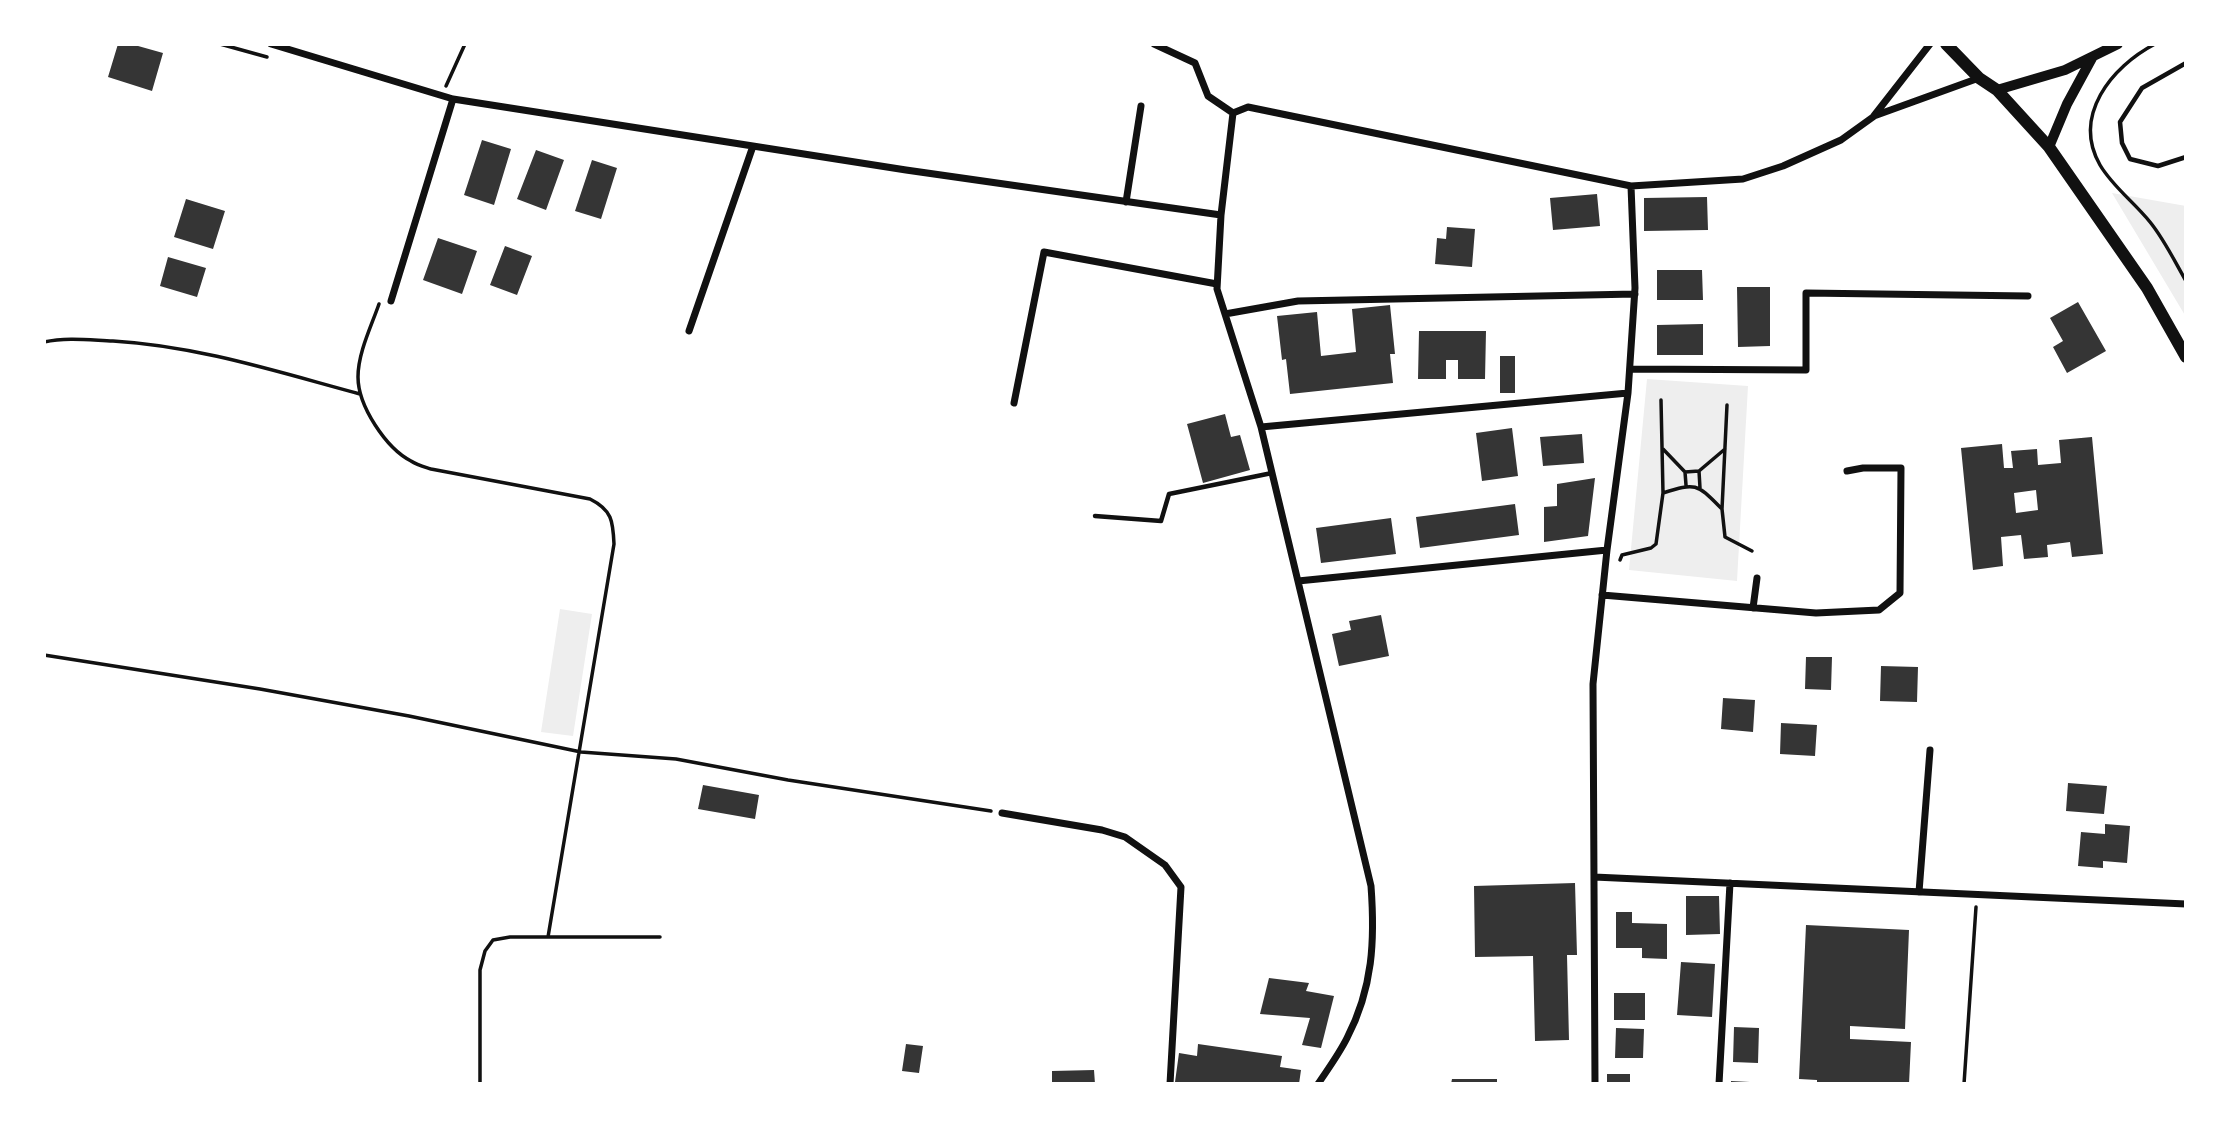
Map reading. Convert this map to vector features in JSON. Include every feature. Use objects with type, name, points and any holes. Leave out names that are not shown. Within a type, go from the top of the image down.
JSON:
[{"type":"main road","points":[[1946,44],[1979,78],[1997,90],[2049,146],[2147,288],[2186,357]]},
{"type":"street","points":[[271,44],[453,99],[1221,215]]},
{"type":"street","points":[[1154,44],[1195,63],[1208,96],[1233,113]]},
{"type":"street","points":[[1233,113],[1248,107],[1631,186],[1743,179],[1783,166],[1841,141],[1873,117],[1930,44]]},
{"type":"street","points":[[1997,90],[2065,70],[2118,44]]},
{"type":"street","points":[[2049,146],[2067,104],[2092,58]]},
{"type":"street","points":[[1873,117],[1979,78]]},
{"type":"street","points":[[391,301],[453,99]]},
{"type":"street","points":[[1126,202],[1140,106]]},
{"type":"street","points":[[1233,113],[1221,215],[1217,284],[1261,427],[1371,886],[1375,931],[1367,988],[1348,1038],[1318,1084]]},
{"type":"street","points":[[689,331],[752,146]]},
{"type":"street","points":[[1595,1084],[1593,684],[1630,369],[1635,294],[1631,186]]},
{"type":"street","points":[[1014,404],[1044,252],[1217,284]]},
{"type":"street","points":[[1630,369],[1806,370],[1806,293],[2028,296]]},
{"type":"street","points":[[1225,314],[1298,301],[1635,294]]},
{"type":"street","points":[[1261,427],[1628,393]]},
{"type":"street","points":[[1602,595],[1816,613],[1879,610],[1900,593],[1902,468],[1863,468],[1847,471]]},
{"type":"street","points":[[1298,581],[1607,550]]},
{"type":"street","points":[[1753,608],[1757,578]]},
{"type":"street","points":[[1919,892],[1930,750]]},
{"type":"street","points":[[1002,813],[1102,830],[1125,837],[1165,865],[1181,887],[1170,1084]]},
{"type":"street","points":[[1594,877],[2186,904]]},
{"type":"street","points":[[1719,1084],[1730,883]]},
{"type":"lane","points":[[2186,63],[2142,88],[2120,122],[2122,143],[2130,159],[2158,166],[2186,156]]},
{"type":"lane","points":[[1095,516],[1161,521],[1169,494],[1272,473]]},
{"type":"path","points":[[220,44],[270,58]]},
{"type":"path","points":[[442,95],[465,44]]},
{"type":"path","points":[[381,298],[363,351],[358,376],[360,394],[372,421],[395,449],[410,461],[431,469],[590,499],[603,506],[613,522],[614,544],[548,937]]},
{"type":"path","points":[[44,342],[63,338],[134,342],[192,350],[360,394]]},
{"type":"path","points":[[1619,565],[1622,555],[1651,548],[1656,544],[1663,493],[1661,400]]},
{"type":"path","points":[[1727,405],[1722,509],[1725,537],[1752,551]]},
{"type":"path","points":[[1662,447],[1685,472],[1686,485]]},
{"type":"path","points":[[1685,472],[1699,471],[1725,449]]},
{"type":"path","points":[[1699,471],[1700,488]]},
{"type":"path","points":[[1663,493],[1686,485],[1700,488],[1722,509]]},
{"type":"path","points":[[44,655],[260,689],[409,716],[580,752],[676,759],[788,780],[1002,813]]},
{"type":"path","points":[[1964,1084],[1977,894]]},
{"type":"path","points":[[480,1084],[480,970],[485,951],[494,940],[510,937],[660,937]]},
{"type":"shaded area","points":[[2112,193],[2186,206],[2186,317]]},
{"type":"shaded area","points":[[1647,379],[1748,386],[1737,581],[1629,570]]},
{"type":"shaded area","points":[[560,609],[592,614],[573,736],[541,732]]},
{"type":"building","points":[[118,44],[131,44],[163,53],[152,91],[108,77]]},
{"type":"building","points":[[482,140],[511,149],[494,205],[464,195]]},
{"type":"building","points":[[536,150],[564,160],[546,210],[517,199]]},
{"type":"building","points":[[592,160],[617,168],[601,219],[575,211]]},
{"type":"building","points":[[1597,194],[1600,226],[1553,230],[1550,198]]},
{"type":"building","points":[[1707,197],[1708,230],[1644,231],[1644,198]]},
{"type":"building","points":[[186,199],[225,211],[213,249],[174,237]]},
{"type":"building","points":[[1447,227],[1475,229],[1472,267],[1435,264],[1437,238],[1446,239]]},
{"type":"building","points":[[438,238],[477,251],[462,294],[423,280]]},
{"type":"building","points":[[505,246],[532,256],[517,295],[490,285]]},
{"type":"building","points":[[168,257],[206,268],[197,297],[160,286]]},
{"type":"building","points":[[1657,270],[1702,270],[1703,300],[1657,300]]},
{"type":"building","points":[[1737,287],[1770,287],[1770,346],[1738,347]]},
{"type":"building","points":[[2078,302],[2106,351],[2067,373],[2053,347],[2063,341],[2050,318]]},
{"type":"building","points":[[1390,305],[1395,354],[1390,354],[1393,383],[1290,394],[1286,359],[1282,360],[1277,316],[1317,312],[1321,356],[1356,352],[1352,309]]},
{"type":"building","points":[[1703,324],[1703,355],[1657,355],[1657,325]]},
{"type":"building","points":[[1419,331],[1486,331],[1485,379],[1458,379],[1458,360],[1446,360],[1446,379],[1418,379]]},
{"type":"building","points":[[1500,356],[1515,356],[1515,393],[1500,393]]},
{"type":"building","points":[[1225,414],[1231,437],[1240,435],[1250,470],[1203,483],[1187,424]]},
{"type":"building","points":[[1512,428],[1518,476],[1482,481],[1476,433]]},
{"type":"building","points":[[1582,434],[1584,463],[1543,466],[1540,437]]},
{"type":"building","points":[[2092,437],[2103,554],[2072,557],[2070,542],[2047,545],[2048,557],[2024,559],[2021,535],[2001,537],[2003,566],[1973,570],[1961,448],[2002,444],[2004,468],[2013,468],[2011,451],[2037,449],[2038,465],[2061,463],[2059,440]],"holes":[[[2036,490],[2038,510],[2016,513],[2014,493]]]},
{"type":"building","points":[[1595,478],[1588,536],[1544,542],[1544,507],[1557,506],[1557,484]]},
{"type":"building","points":[[1515,504],[1519,535],[1420,548],[1416,517]]},
{"type":"building","points":[[1391,518],[1396,554],[1321,563],[1316,528]]},
{"type":"building","points":[[1381,615],[1389,656],[1339,666],[1332,634],[1351,630],[1349,621]]},
{"type":"building","points":[[1806,657],[1832,657],[1831,690],[1805,689]]},
{"type":"building","points":[[1881,666],[1918,667],[1917,702],[1880,701]]},
{"type":"building","points":[[1723,698],[1755,700],[1753,732],[1721,729]]},
{"type":"building","points":[[1781,723],[1817,725],[1815,756],[1780,754]]},
{"type":"building","points":[[2068,783],[2107,786],[2104,814],[2066,811]]},
{"type":"building","points":[[703,785],[759,795],[755,819],[698,809]]},
{"type":"building","points":[[2105,824],[2130,826],[2127,863],[2103,861],[2103,868],[2078,866],[2081,832],[2105,834]]},
{"type":"building","points":[[1575,883],[1577,955],[1567,955],[1569,1040],[1535,1041],[1533,956],[1475,957],[1474,886]]},
{"type":"building","points":[[1686,896],[1719,896],[1720,934],[1686,935]]},
{"type":"building","points":[[1616,912],[1632,912],[1632,923],[1667,924],[1667,959],[1642,958],[1642,948],[1616,948]]},
{"type":"building","points":[[1806,925],[1909,930],[1905,1029],[1850,1026],[1850,1039],[1911,1042],[1909,1084],[1817,1084],[1817,1080],[1799,1079]]},
{"type":"building","points":[[1681,962],[1715,964],[1712,1017],[1677,1015]]},
{"type":"building","points":[[1269,978],[1309,983],[1306,991],[1334,996],[1321,1048],[1302,1045],[1310,1018],[1260,1014]]},
{"type":"building","points":[[1614,993],[1645,993],[1645,1020],[1614,1020]]},
{"type":"building","points":[[1734,1027],[1759,1028],[1758,1063],[1733,1062]]},
{"type":"building","points":[[1616,1028],[1644,1029],[1643,1058],[1615,1058]]},
{"type":"building","points":[[906,1044],[923,1046],[919,1073],[902,1071]]},
{"type":"building","points":[[1198,1044],[1282,1056],[1280,1067],[1301,1070],[1299,1084],[1175,1082],[1179,1053],[1197,1056]]},
{"type":"building","points":[[1094,1070],[1095,1084],[1052,1084],[1052,1071]]},
{"type":"building","points":[[1607,1074],[1630,1074],[1630,1084],[1607,1084]]},
{"type":"building","points":[[1452,1079],[1497,1079],[1497,1084],[1451,1084]]},
{"type":"building","points":[[1731,1081],[1750,1082],[1750,1084],[1731,1084]]}]
